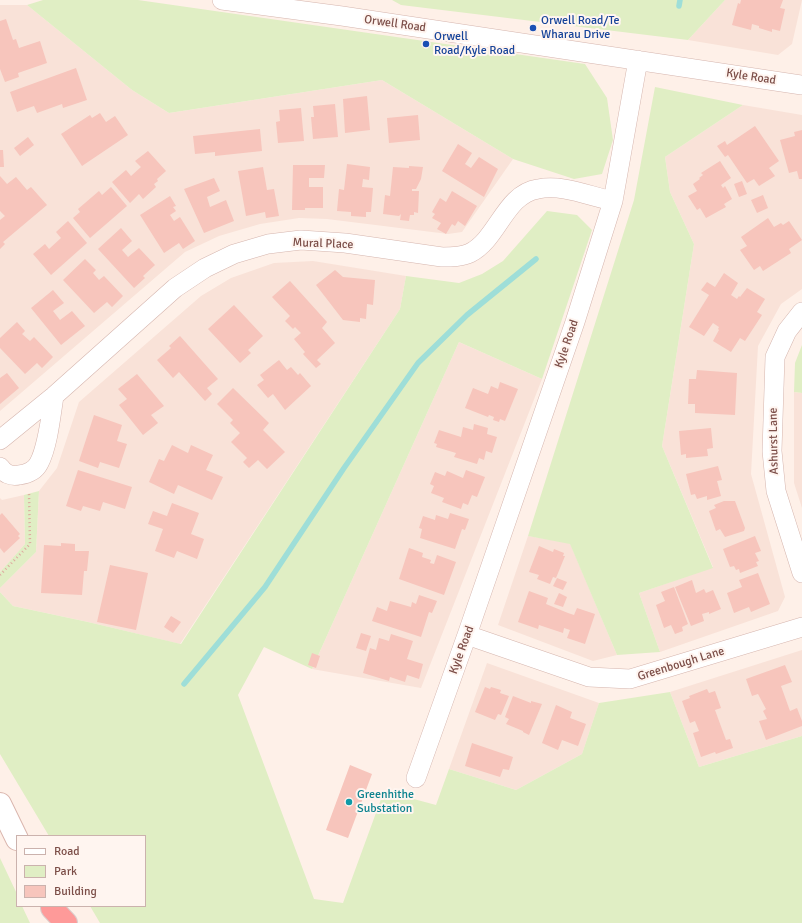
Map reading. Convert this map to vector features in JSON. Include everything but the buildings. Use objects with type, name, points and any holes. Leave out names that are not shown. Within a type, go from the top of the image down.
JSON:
[{"type":"street","name":"Orwell Road","points":[[222,0],[344,8],[638,60]]},
{"type":"street","name":"Kyle Road","points":[[416,778],[467,636],[575,322],[613,201],[638,60],[801,80]]},
{"type":"street","name":"Mural Place","points":[[0,440],[54,396],[175,288],[205,268],[234,254],[268,244],[301,240],[345,243],[442,257],[456,256],[470,253],[484,243],[512,205],[524,194],[536,189],[555,187],[613,201]]},
{"type":"street","name":"Ashurst Lane","points":[[802,312],[787,331],[775,357],[772,451],[776,491],[802,573]]},
{"type":"street","points":[[0,467],[7,474],[16,476],[31,471],[39,463],[50,422],[54,396]]},
{"type":"street","name":"Greenbough Lane","points":[[467,636],[589,677],[630,679],[802,627]]},
{"type":"street","points":[[0,804],[16,837]]},
{"type":"path","points":[[0,575],[30,544],[28,492]]},
{"type":"shaded area","points":[[725,0],[802,0],[792,44],[778,55],[688,40]]},
{"type":"shaded area","points":[[0,5],[27,5],[132,90],[169,113],[382,80],[513,159],[462,232],[448,234],[327,219],[299,218],[260,224],[219,236],[185,252],[0,411]]},
{"type":"shaded area","points":[[743,105],[802,115],[802,289],[781,304],[758,346],[751,474],[785,597],[778,611],[660,652],[639,593],[713,567],[662,446],[694,244],[670,192],[665,157]]},
{"type":"shaded area","points":[[313,261],[406,276],[400,309],[180,644],[13,606],[0,592],[0,588],[36,552],[39,491],[57,468],[79,402],[201,296],[231,278],[274,263]]},
{"type":"shaded area","points":[[459,342],[542,379],[421,688],[312,669]]},
{"type":"shaded area","points":[[794,392],[802,393],[802,508],[794,483]]},
{"type":"shaded area","points":[[24,495],[25,544],[0,572],[0,498],[2,500]]},
{"type":"shaded area","points":[[528,536],[570,543],[617,655],[593,661],[498,625]]},
{"type":"shaded area","points":[[802,650],[802,736],[699,767],[670,692]]},
{"type":"shaded area","points":[[487,663],[599,703],[582,754],[516,790],[449,769]]},
{"type":"green space","points":[[43,0],[138,0],[585,64],[607,98],[613,140],[602,174],[574,179],[513,159],[382,80],[169,113],[132,90],[27,5]]},
{"type":"green space","points":[[392,0],[725,0],[688,40],[401,5]]},
{"type":"green space","points":[[655,87],[743,105],[665,157],[670,192],[694,244],[662,446],[713,568],[639,593],[660,652],[617,655],[570,544],[528,536],[634,200]]},
{"type":"green space","points":[[547,211],[577,215],[592,230],[542,379],[459,342],[312,669],[264,647],[238,695],[314,899],[343,903],[384,791],[436,805],[449,769],[516,790],[582,754],[599,703],[670,692],[699,767],[802,736],[802,923],[100,923],[91,907],[146,907],[146,835],[48,835],[0,754],[0,592],[13,606],[181,644],[400,309],[406,276],[459,283],[482,274],[503,261]]},
{"type":"green space","points":[[802,345],[802,393],[794,392],[795,363]]},
{"type":"green space","points":[[39,491],[36,552],[0,588],[0,572],[25,544],[24,495]]},
{"type":"green space","points":[[0,858],[16,892],[16,907],[22,907],[30,923],[0,923]]},
{"type":"waterway","points":[[679,6],[680,0]]},
{"type":"waterway","points":[[184,684],[265,587],[344,468],[418,363],[467,315],[536,259]]},
{"type":"place","name":"Orwell Road/Te Wharau Drive","points":[[533,28]]},
{"type":"place","name":"Orwell Road/Kyle Road","points":[[426,44]]},
{"type":"place","name":"Greenhithe Substation","points":[[349,802]]}]
